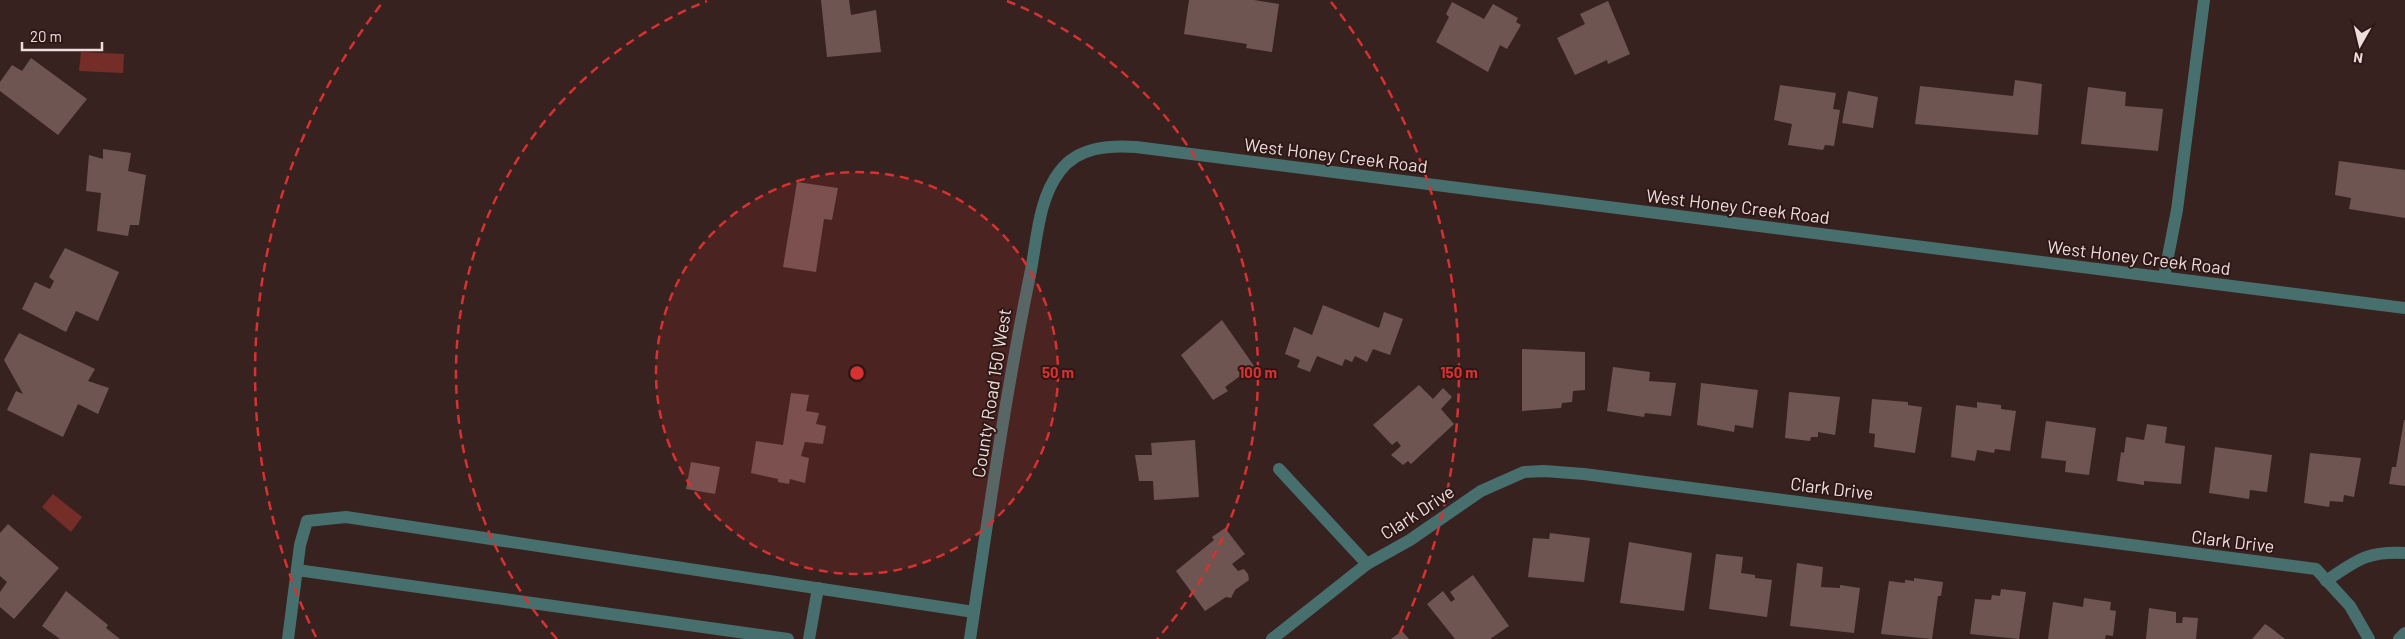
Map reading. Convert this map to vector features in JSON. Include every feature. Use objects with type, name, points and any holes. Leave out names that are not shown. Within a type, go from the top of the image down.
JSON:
[{"type":"street","points":[[2164,277],[2177,210],[2204,0]]},
{"type":"street","name":"West Honey Creek Road","points":[[1069,161],[1084,152],[1099,148],[1136,147],[2405,308]]},
{"type":"street","name":"County Road 150 West","points":[[970,639],[1017,337],[1045,198],[1060,170],[1069,161]]},
{"type":"street","points":[[1279,469],[1367,564]]},
{"type":"street","name":"Clark Drive","points":[[1272,639],[1367,564],[1410,540],[1481,491],[1524,472],[1544,471],[1584,474],[2316,569],[2326,581]]},
{"type":"street","points":[[288,639],[300,545],[307,521],[346,517],[974,612]]},
{"type":"street","points":[[2369,639],[2350,606],[2326,581],[2360,558],[2385,552],[2405,553]]},
{"type":"street","points":[[296,570],[788,639]]},
{"type":"street","points":[[809,639],[818,588]]},
{"type":"street","points":[[2399,639],[2405,633]]},
{"type":"shaded area","points":[[81,52],[124,54],[123,73],[79,71]]},
{"type":"shaded area","points":[[53,494],[82,517],[71,532],[42,507]]},
{"type":"building","points":[[821,0],[849,0],[851,15],[876,10],[881,52],[827,57]]},
{"type":"building","points":[[1189,0],[1254,0],[1279,4],[1272,52],[1246,48],[1247,44],[1184,34]]},
{"type":"building","points":[[1608,1],[1630,54],[1608,64],[1607,60],[1575,75],[1557,38],[1585,24],[1580,14]]},
{"type":"building","points":[[1452,2],[1484,19],[1493,4],[1518,18],[1516,22],[1521,25],[1507,49],[1500,45],[1488,72],[1436,42],[1449,17],[1446,14]]},
{"type":"building","points":[[31,58],[87,99],[58,135],[0,91],[0,82],[12,65],[22,71]]},
{"type":"building","points":[[2015,80],[2042,84],[2038,135],[1915,124],[1920,86],[2013,96]]},
{"type":"building","points":[[1780,85],[1836,93],[1833,109],[1840,110],[1834,146],[1825,145],[1823,150],[1788,145],[1792,124],[1774,120]]},
{"type":"building","points":[[2088,87],[2126,92],[2125,106],[2163,109],[2158,151],[2081,144]]},
{"type":"building","points":[[1848,91],[1878,97],[1873,128],[1842,123]]},
{"type":"building","points":[[103,149],[131,153],[128,171],[146,175],[139,225],[130,225],[128,236],[97,231],[101,193],[86,191],[89,155],[103,159]]},
{"type":"building","points":[[2339,161],[2405,170],[2405,218],[2349,209],[2351,198],[2335,195]]},
{"type":"building","points":[[797,182],[838,188],[832,220],[824,219],[816,272],[783,267]]},
{"type":"building","points":[[65,248],[119,272],[98,321],[76,311],[66,332],[22,309],[35,282],[50,289],[54,281],[49,277]]},
{"type":"building","points":[[1323,305],[1379,328],[1384,312],[1403,319],[1390,355],[1373,349],[1367,362],[1355,356],[1352,362],[1345,359],[1342,366],[1317,356],[1310,372],[1297,367],[1300,360],[1285,354],[1294,327],[1312,335]]},
{"type":"building","points":[[1222,320],[1254,366],[1225,387],[1228,391],[1213,400],[1181,355]]},
{"type":"building","points":[[19,333],[95,369],[88,381],[109,388],[98,414],[78,404],[63,437],[7,410],[16,391],[23,394],[4,360]]},
{"type":"building","points":[[1522,349],[1585,352],[1585,390],[1573,391],[1572,402],[1562,403],[1561,408],[1522,411]]},
{"type":"building","points":[[1613,367],[1650,372],[1649,381],[1676,383],[1671,416],[1645,413],[1644,417],[1607,411]]},
{"type":"building","points":[[1701,383],[1758,390],[1753,428],[1735,425],[1734,432],[1697,425]]},
{"type":"building","points":[[1419,385],[1433,399],[1443,388],[1452,397],[1441,409],[1454,424],[1411,464],[1408,461],[1403,465],[1391,455],[1401,446],[1397,441],[1392,445],[1373,425]]},
{"type":"building","points":[[1789,392],[1840,397],[1835,435],[1818,432],[1818,437],[1811,437],[1810,441],[1785,438]]},
{"type":"building","points":[[791,393],[809,395],[806,411],[819,413],[816,424],[826,426],[823,444],[805,442],[801,456],[809,458],[805,483],[790,479],[789,484],[778,482],[778,479],[751,473],[756,441],[783,445]]},
{"type":"building","points":[[1872,399],[1908,402],[1908,405],[1922,407],[1915,453],[1874,447],[1875,434],[1869,433]]},
{"type":"building","points":[[1977,402],[2001,405],[2001,409],[2016,411],[2010,451],[1995,449],[1994,453],[1977,450],[1975,461],[1951,457],[1956,405],[1977,408]]},
{"type":"building","points":[[2404,420],[2405,486],[2389,484],[2392,467],[2396,467]]},
{"type":"building","points":[[2046,421],[2096,428],[2089,475],[2065,472],[2066,461],[2041,458]]},
{"type":"building","points":[[2147,424],[2167,427],[2165,443],[2185,446],[2181,484],[2144,481],[2144,485],[2117,481],[2121,452],[2124,453],[2126,437],[2144,440]]},
{"type":"building","points":[[1195,440],[1199,497],[1154,500],[1153,481],[1139,481],[1135,455],[1152,455],[1151,443]]},
{"type":"building","points":[[2215,447],[2272,455],[2267,492],[2250,490],[2249,499],[2209,493]]},
{"type":"building","points":[[2310,453],[2361,458],[2354,497],[2344,495],[2343,502],[2330,501],[2329,507],[2304,503]]},
{"type":"building","points":[[691,462],[720,467],[715,494],[686,489]]},
{"type":"building","points":[[8,524],[59,568],[14,619],[0,607],[0,592],[7,582],[0,576],[0,533]]},
{"type":"building","points":[[1225,528],[1245,554],[1232,564],[1238,571],[1244,569],[1248,574],[1249,580],[1235,590],[1231,598],[1226,597],[1205,611],[1176,571],[1214,540],[1212,537]]},
{"type":"building","points":[[1550,533],[1590,538],[1584,582],[1528,577],[1533,538],[1549,539]]},
{"type":"building","points":[[1629,542],[1692,553],[1684,611],[1620,603]]},
{"type":"building","points":[[1716,554],[1743,557],[1741,573],[1755,575],[1755,578],[1772,580],[1767,617],[1709,609]]},
{"type":"building","points":[[1797,563],[1823,567],[1821,587],[1840,588],[1840,585],[1860,588],[1854,633],[1790,626]]},
{"type":"building","points":[[1473,575],[1509,626],[1490,639],[1455,639],[1427,604],[1443,591],[1451,602],[1455,599],[1450,592]]},
{"type":"building","points":[[1914,578],[1943,582],[1941,596],[1938,596],[1932,639],[1881,634],[1889,581],[1905,583],[1905,580],[1914,581]]},
{"type":"building","points":[[2001,589],[2026,592],[2019,639],[1970,634],[1975,599],[1991,600],[1992,595],[2000,596]]},
{"type":"building","points":[[66,591],[108,625],[106,628],[120,639],[60,639],[42,626]]},
{"type":"building","points":[[2084,598],[2111,602],[2110,610],[2116,611],[2113,636],[2106,635],[2105,639],[2048,639],[2053,602],[2083,607]]},
{"type":"building","points":[[2149,608],[2176,612],[2176,623],[2182,623],[2183,617],[2198,618],[2196,639],[2146,639]]},
{"type":"building","points":[[2265,624],[2271,628],[2285,639],[2252,639]]},
{"type":"building","points":[[1402,631],[1409,639],[1391,639]]}]
